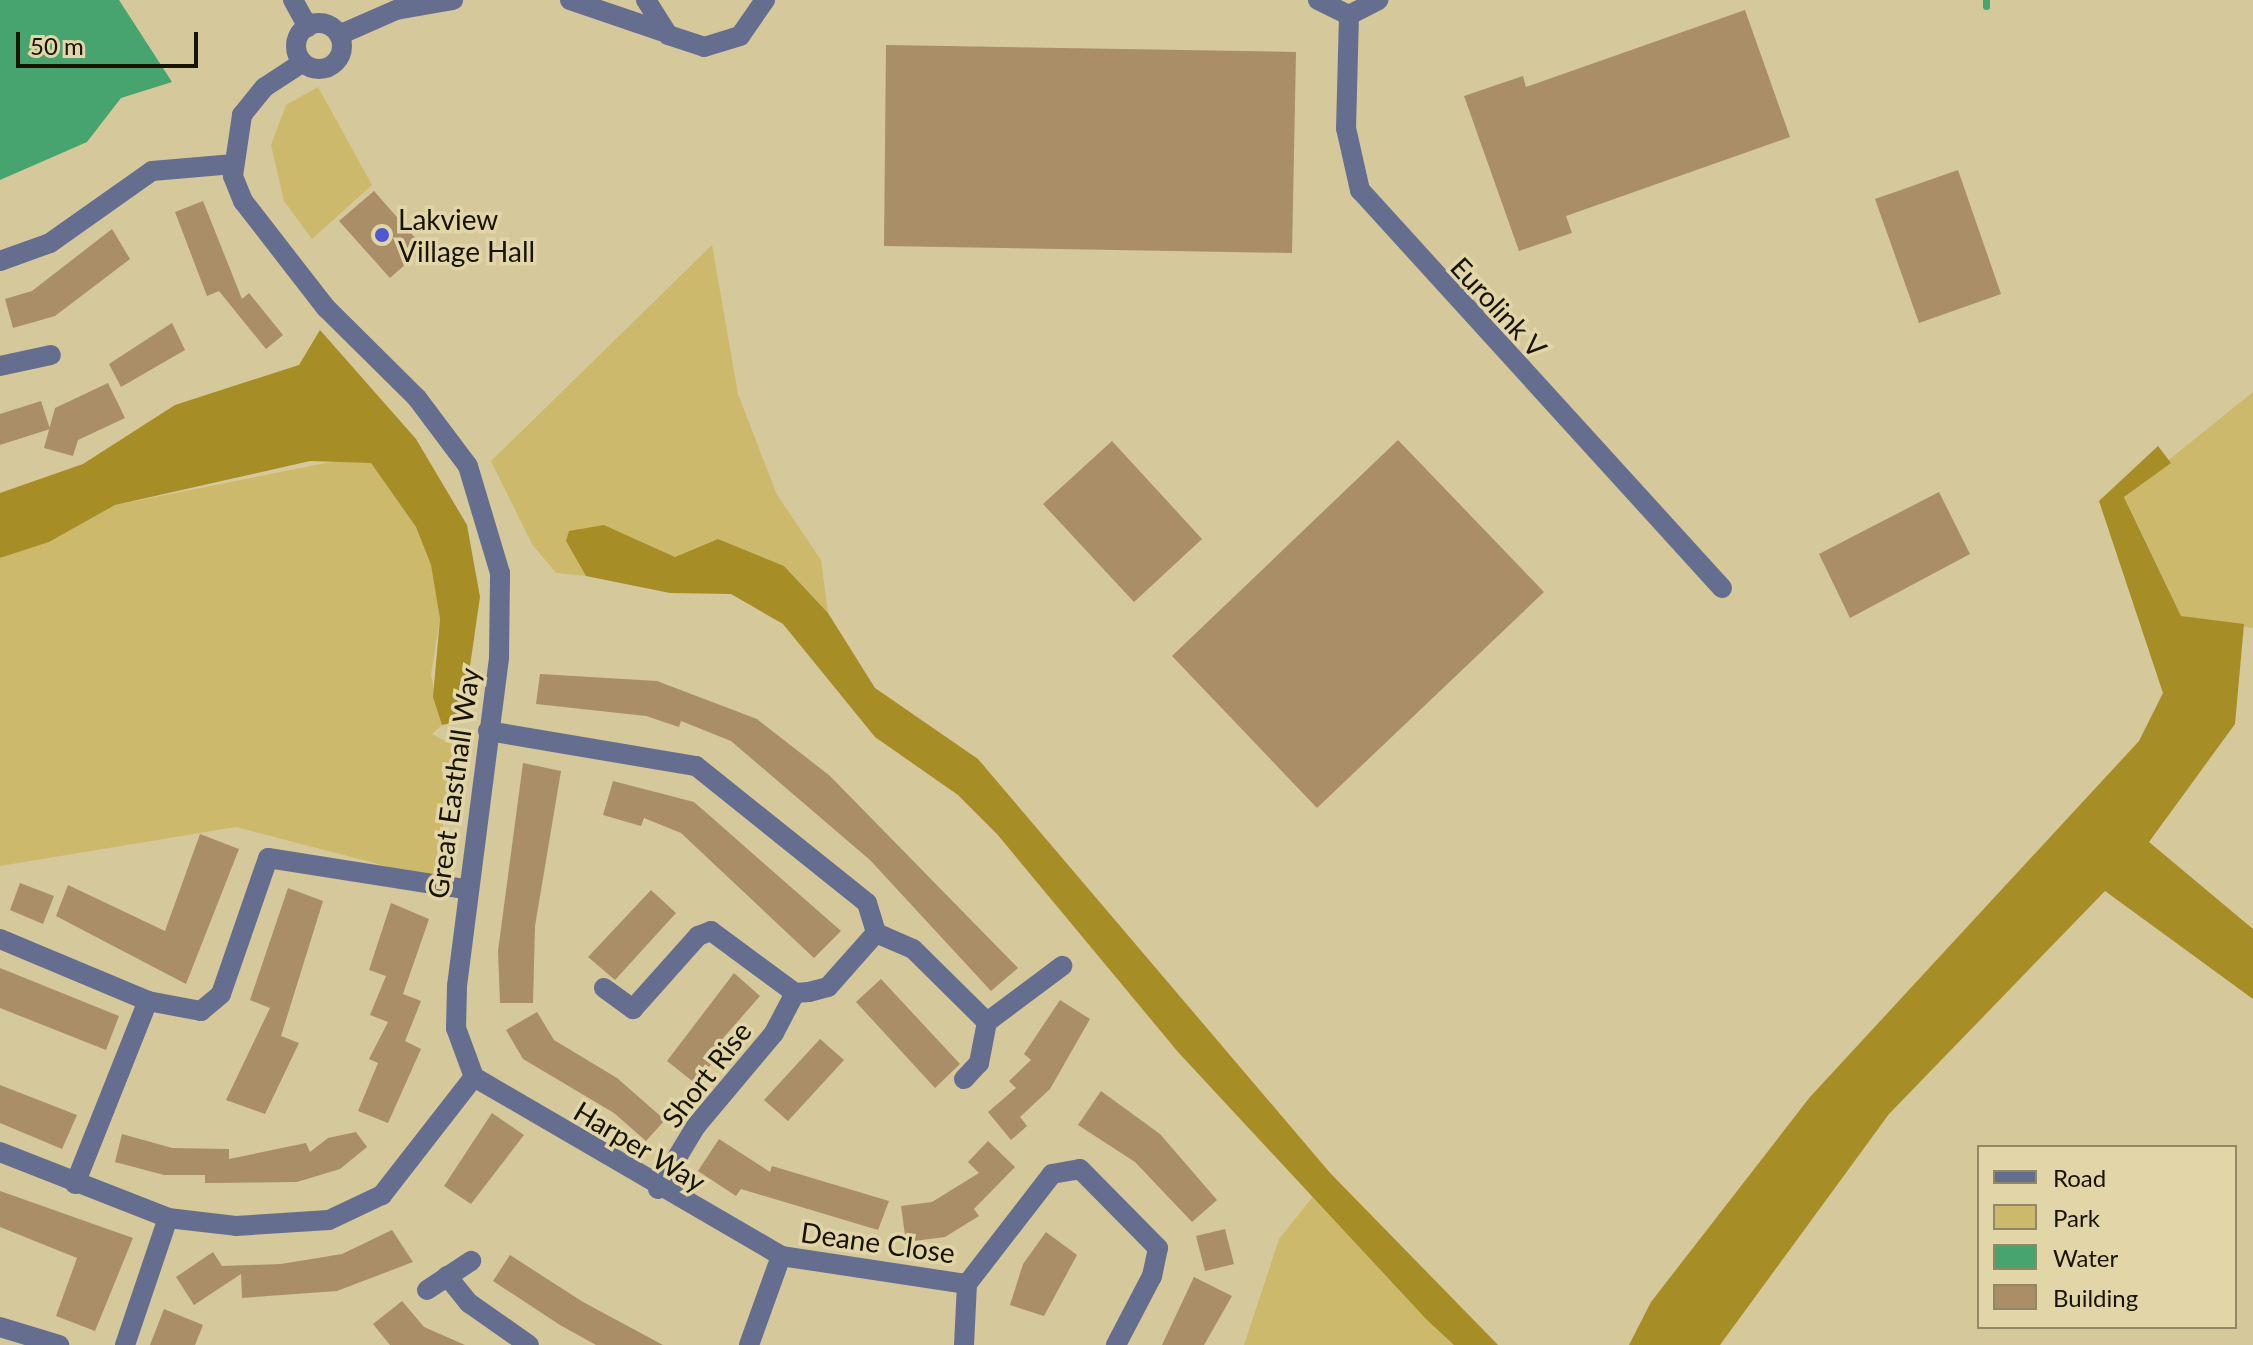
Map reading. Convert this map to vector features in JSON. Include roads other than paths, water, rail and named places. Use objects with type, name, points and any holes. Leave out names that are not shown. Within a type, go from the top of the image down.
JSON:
[{"type":"street","points":[[293,0],[308,27]]},
{"type":"street","points":[[339,35],[384,14],[453,0]]},
{"type":"street","points":[[570,0],[704,47],[723,44],[747,30],[768,2]]},
{"type":"street","points":[[646,0],[668,35]]},
{"type":"street","points":[[1318,0],[1349,15],[1378,0]]},
{"type":"street","name":"Eurolink V","points":[[1349,15],[1346,128],[1360,190],[1722,588]]},
{"type":"street","points":[[328,25],[339,35],[336,62],[316,69],[303,62],[297,40],[308,27],[328,25]]},
{"type":"street","points":[[0,261],[50,243],[152,171],[234,164],[242,115],[265,87],[303,62]]},
{"type":"street","name":"Great Easthall Way","points":[[234,164],[260,231],[417,398],[474,478],[500,573],[499,658],[464,889],[456,1028],[474,1077]]},
{"type":"street","points":[[0,366],[51,355]]},
{"type":"street","points":[[488,731],[696,766],[867,903],[876,933],[913,949],[987,1022]]},
{"type":"street","points":[[0,939],[148,1001],[201,1011],[215,1004],[268,858],[464,889]]},
{"type":"street","points":[[604,988],[633,1009],[698,936],[711,931],[795,993],[828,987],[876,933]]},
{"type":"street","points":[[964,1079],[979,1063],[987,1022],[1062,966]]},
{"type":"street","name":"Short Rise","points":[[658,1189],[696,1126],[774,1033],[795,993]]},
{"type":"street","points":[[75,1184],[148,1001]]},
{"type":"street","points":[[0,1152],[168,1218],[262,1226],[362,1209],[401,1176],[437,1117],[474,1077]]},
{"type":"street","name":"Harper Way","points":[[474,1077],[658,1189],[781,1256]]},
{"type":"street","name":"Deane Close","points":[[964,1345],[967,1284],[1052,1174],[1080,1169],[1158,1248],[1152,1276],[1116,1345]]},
{"type":"street","points":[[125,1345],[168,1218]]},
{"type":"street","points":[[749,1345],[781,1256]]},
{"type":"street","name":"Deane Close","points":[[781,1256],[967,1284]]},
{"type":"street","points":[[427,1290],[471,1261]]},
{"type":"street","points":[[447,1276],[469,1303],[529,1345]]},
{"type":"street","points":[[0,1327],[59,1345]]},
{"type":"water","points":[[0,0],[119,0],[172,82],[121,98],[87,142],[0,180]]},
{"type":"waterway","points":[[1986,0],[1986,6]]},
{"type":"place","name":"Lakview Village Hall","points":[[382,235]]}]
